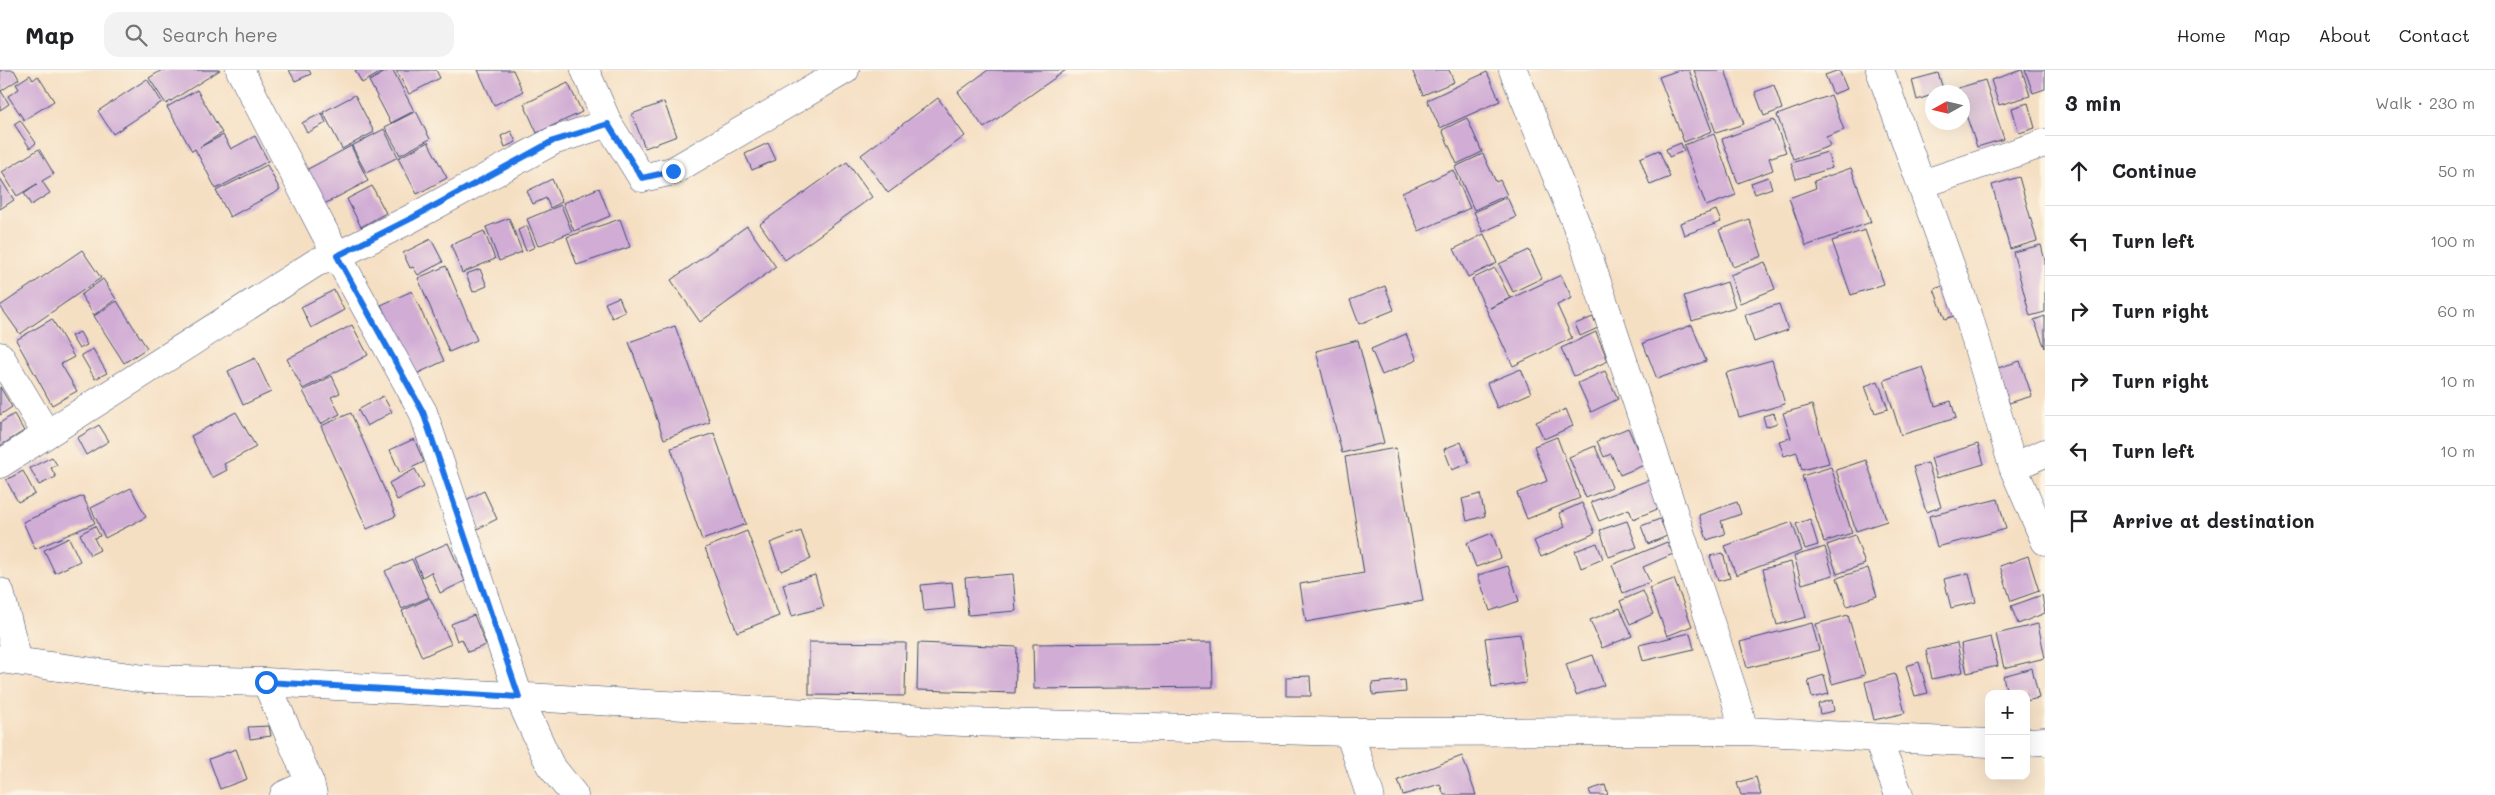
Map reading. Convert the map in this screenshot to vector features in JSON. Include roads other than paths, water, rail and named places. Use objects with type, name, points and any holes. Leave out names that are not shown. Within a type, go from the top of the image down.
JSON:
[{"type":"street","points":[[240,70],[337,256],[423,412],[519,697],[550,765],[574,795]]},
{"type":"street","points":[[585,70],[608,124],[642,178],[673,171],[845,70]]},
{"type":"street","points":[[1513,70],[1584,243],[1734,694],[1744,731]]},
{"type":"street","points":[[1880,70],[1969,317],[2013,467],[2045,541]]},
{"type":"street","points":[[0,464],[317,262],[337,256],[412,218],[553,141],[608,124]]},
{"type":"street","points":[[1922,184],[2045,143]]},
{"type":"street","points":[[0,356],[46,433]]},
{"type":"street","points":[[2013,467],[2045,453]]},
{"type":"street","points":[[0,592],[9,660],[145,679],[266,682],[963,722],[1349,732],[1744,731],[1985,743]]},
{"type":"street","points":[[266,682],[312,789],[284,795]]},
{"type":"street","points":[[1349,732],[1370,795]]},
{"type":"street","points":[[1877,738],[1899,795]]},
{"type":"street","points":[[2030,742],[2045,741]]}]
